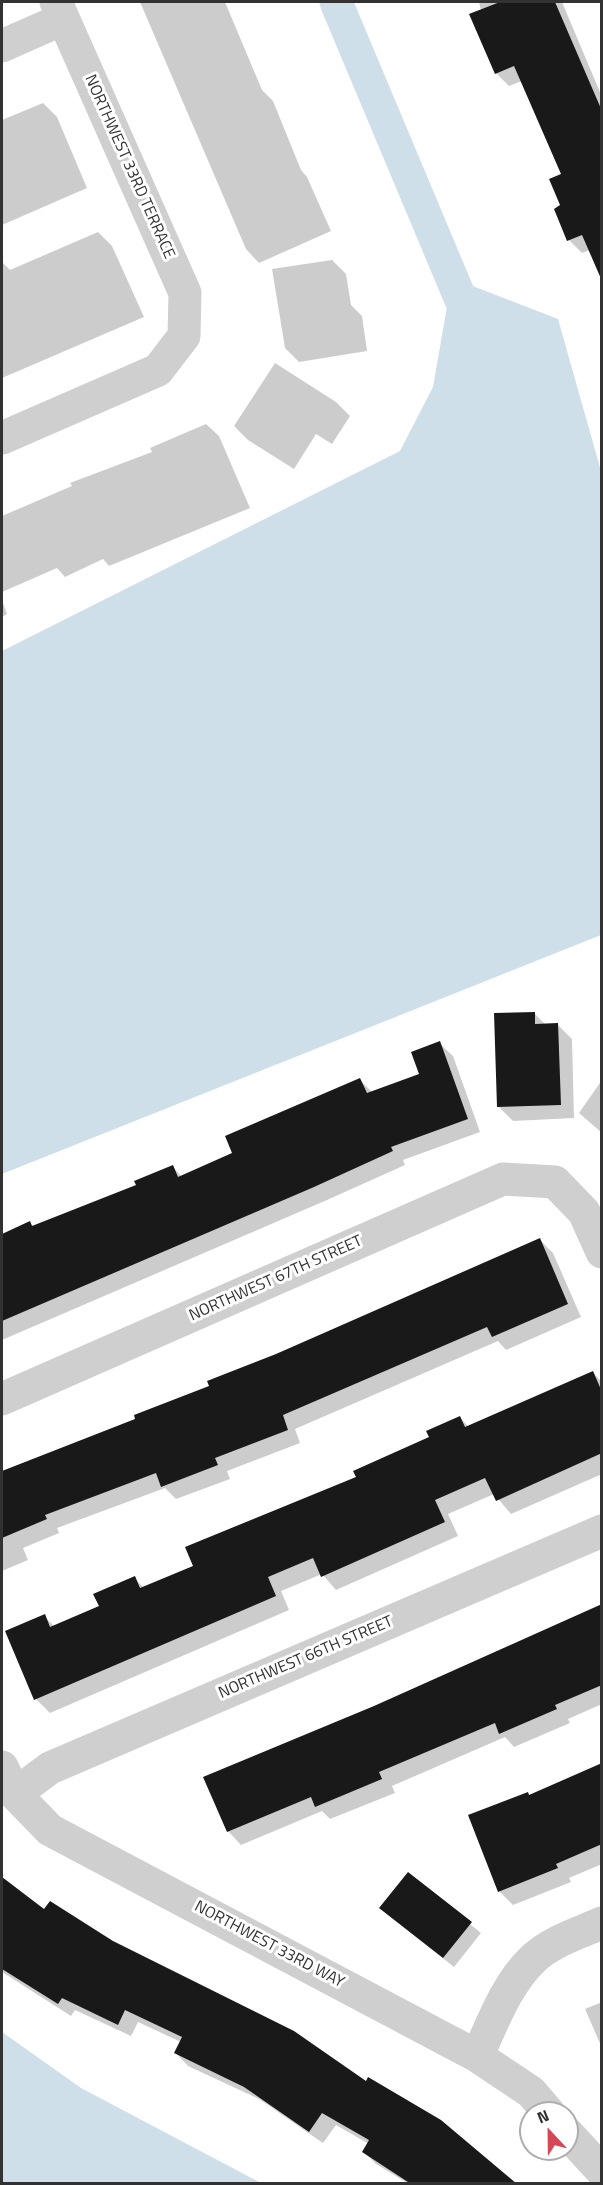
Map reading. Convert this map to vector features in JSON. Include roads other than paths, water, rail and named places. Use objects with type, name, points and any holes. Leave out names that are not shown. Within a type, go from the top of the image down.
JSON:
[{"type":"street","points":[[2,46],[59,10]]},
{"type":"street","name":"NORTHWEST 33RD TERRACE","points":[[2,438],[158,370],[184,336],[185,293],[59,10]]},
{"type":"street","name":"NORTHWEST 67TH STREET","points":[[2,1399],[503,1179],[555,1182],[584,1212],[602,1252]]},
{"type":"street","name":"NORTHWEST 66TH STREET","points":[[8,1780],[50,1768],[602,1531]]},
{"type":"street","name":"NORTHWEST 33RD WAY","points":[[8,1780],[50,1830],[477,2056],[531,2092],[539,2101]]},
{"type":"street","points":[[477,2056],[515,1979],[534,1958],[561,1941],[602,1923]]},
{"type":"street","points":[[579,2146],[602,2171]]},
{"type":"waterway","points":[[336,2],[469,319]]}]
